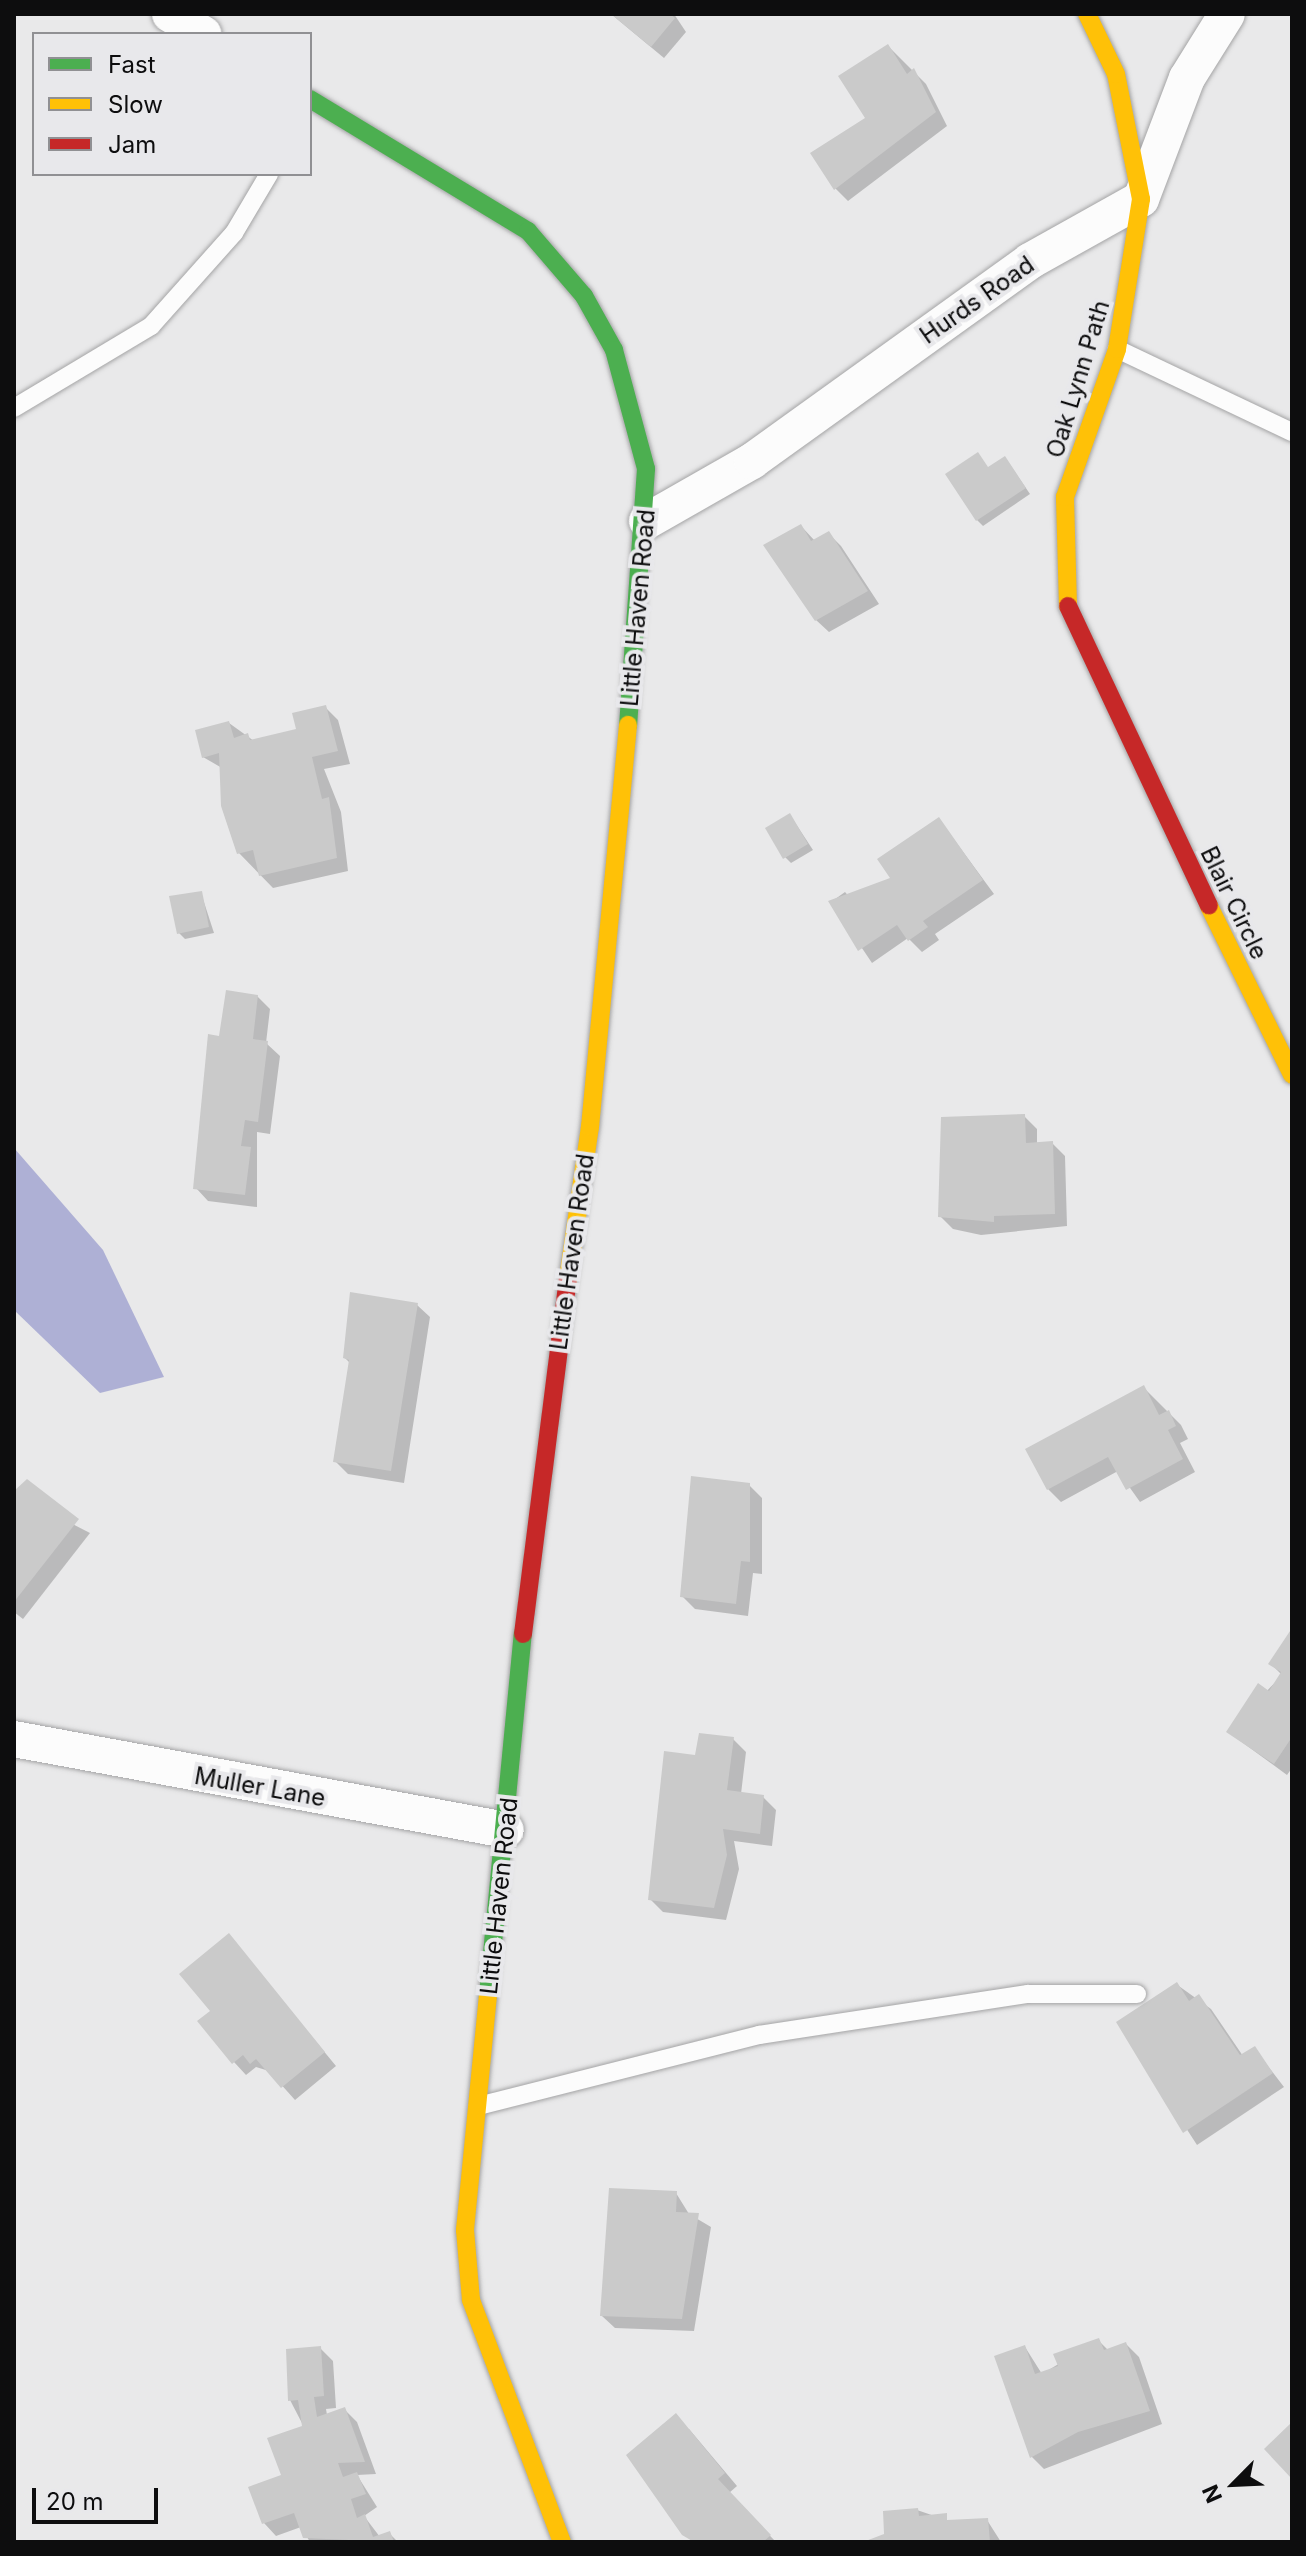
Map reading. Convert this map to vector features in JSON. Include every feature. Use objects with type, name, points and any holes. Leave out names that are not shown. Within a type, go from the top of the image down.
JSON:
[{"type":"street","points":[[170,14],[200,32]]},
{"type":"street","name":"Oak Lynn Path","points":[[1087,14],[1116,74],[1141,199],[1117,349],[1065,497],[1060,548],[1077,637],[1133,751]]},
{"type":"street","points":[[1141,199],[1187,78],[1227,14]]},
{"type":"street","name":"Little Haven Road","points":[[312,100],[528,231],[584,296],[634,409],[647,521],[590,1127],[537,1491],[464,2257],[471,2300],[562,2542]]},
{"type":"street","name":"Hurds Road","points":[[647,521],[752,461],[1030,261],[1141,199]]},
{"type":"street","name":"Blair Circle","points":[[1133,751],[1292,1075]]},
{"type":"street","name":"Muller Lane","points":[[14,1739],[506,1830]]},
{"type":"lane","points":[[312,130],[334,114]]},
{"type":"lane","points":[[14,408],[151,326],[234,233],[268,176]]},
{"type":"lane","points":[[1117,349],[1292,432]]},
{"type":"lane","points":[[478,2106],[759,2035],[1028,1994],[1137,1994]]},
{"type":"water","points":[[14,1148],[103,1250],[164,1377],[100,1393],[14,1310]]},
{"type":"building","points":[[611,14],[670,14],[675,18],[651,47]]},
{"type":"building","points":[[888,44],[907,74],[914,68],[936,112],[834,190],[810,153],[865,118],[838,76]]},
{"type":"building","points":[[978,452],[988,467],[1005,456],[1026,488],[976,521],[945,474]]},
{"type":"building","points":[[801,524],[811,541],[829,531],[868,591],[815,621],[763,545]]},
{"type":"building","points":[[326,705],[338,751],[312,757],[322,799],[329,797],[337,858],[259,876],[253,850],[237,854],[221,806],[219,753],[202,758],[195,730],[229,721],[234,738],[248,733],[250,740],[296,729],[292,713]]},
{"type":"building","points":[[790,813],[808,844],[783,859],[765,828]]},
{"type":"building","points":[[939,817],[983,880],[923,921],[928,927],[908,941],[897,925],[858,951],[828,901],[890,878],[877,859]]},
{"type":"building","points":[[202,891],[209,927],[177,934],[169,896]]},
{"type":"building","points":[[226,990],[258,995],[253,1039],[268,1041],[258,1122],[245,1120],[241,1146],[251,1147],[245,1195],[193,1189],[208,1034],[219,1036]]},
{"type":"building","points":[[1025,1114],[1026,1143],[1053,1141],[1055,1214],[994,1216],[994,1222],[938,1217],[941,1117]]},
{"type":"building","points":[[350,1292],[418,1303],[391,1471],[333,1462],[349,1360],[343,1358]]},
{"type":"building","points":[[1144,1385],[1159,1415],[1169,1410],[1176,1426],[1168,1430],[1183,1459],[1126,1490],[1108,1457],[1047,1490],[1025,1449]]},
{"type":"building","points":[[691,1476],[750,1483],[750,1562],[741,1561],[736,1604],[680,1597]]},
{"type":"building","points":[[27,1479],[79,1519],[14,1602],[14,1491]]},
{"type":"building","points":[[1292,1628],[1292,1737],[1274,1764],[1226,1732],[1258,1683],[1269,1691],[1281,1672],[1268,1664]]},
{"type":"building","points":[[699,1733],[734,1737],[727,1790],[764,1795],[760,1834],[723,1829],[727,1855],[714,1908],[648,1900],[664,1751],[695,1755]]},
{"type":"building","points":[[229,1933],[325,2052],[281,2088],[256,2059],[250,2064],[243,2055],[232,2064],[197,2021],[210,2011],[179,1974]]},
{"type":"building","points":[[1177,1982],[1189,2001],[1199,1994],[1240,2055],[1255,2046],[1273,2073],[1183,2133],[1116,2022]]},
{"type":"building","points":[[609,2188],[677,2191],[676,2212],[699,2213],[682,2319],[600,2316]]},
{"type":"building","points":[[1099,2338],[1104,2350],[1126,2342],[1150,2411],[1078,2432],[1030,2458],[994,2356],[1025,2345],[1035,2374],[1058,2366],[1053,2354]]},
{"type":"building","points":[[321,2346],[324,2396],[314,2397],[317,2417],[345,2407],[365,2462],[338,2463],[343,2477],[357,2472],[366,2494],[351,2499],[357,2518],[365,2514],[373,2537],[390,2531],[394,2542],[303,2538],[294,2513],[262,2524],[248,2487],[281,2475],[267,2438],[302,2426],[298,2400],[288,2401],[286,2349]]},
{"type":"building","points":[[676,2413],[725,2473],[718,2479],[771,2535],[763,2542],[694,2542],[682,2535],[626,2455]]},
{"type":"building","points":[[1292,2422],[1292,2479],[1264,2449]]},
{"type":"building","points":[[918,2508],[919,2516],[947,2513],[947,2520],[988,2518],[990,2542],[863,2542],[884,2534],[883,2511]]},
{"type":"traffic: fast","points":[[312,100],[528,231],[584,296],[614,350],[646,469],[628,725]]},
{"type":"traffic: fast","points":[[488,1995],[523,1634]]},
{"type":"traffic: slow","points":[[1068,606],[1065,497],[1117,349],[1141,199],[1116,74],[1087,14]]},
{"type":"traffic: slow","points":[[568,1279],[590,1127],[628,725]]},
{"type":"traffic: slow","points":[[1209,906],[1292,1075]]},
{"type":"traffic: slow","points":[[488,1995],[465,2230],[471,2300],[562,2542]]},
{"type":"traffic: jam","points":[[1068,606],[1209,906]]},
{"type":"traffic: jam","points":[[523,1634],[568,1279]]}]
